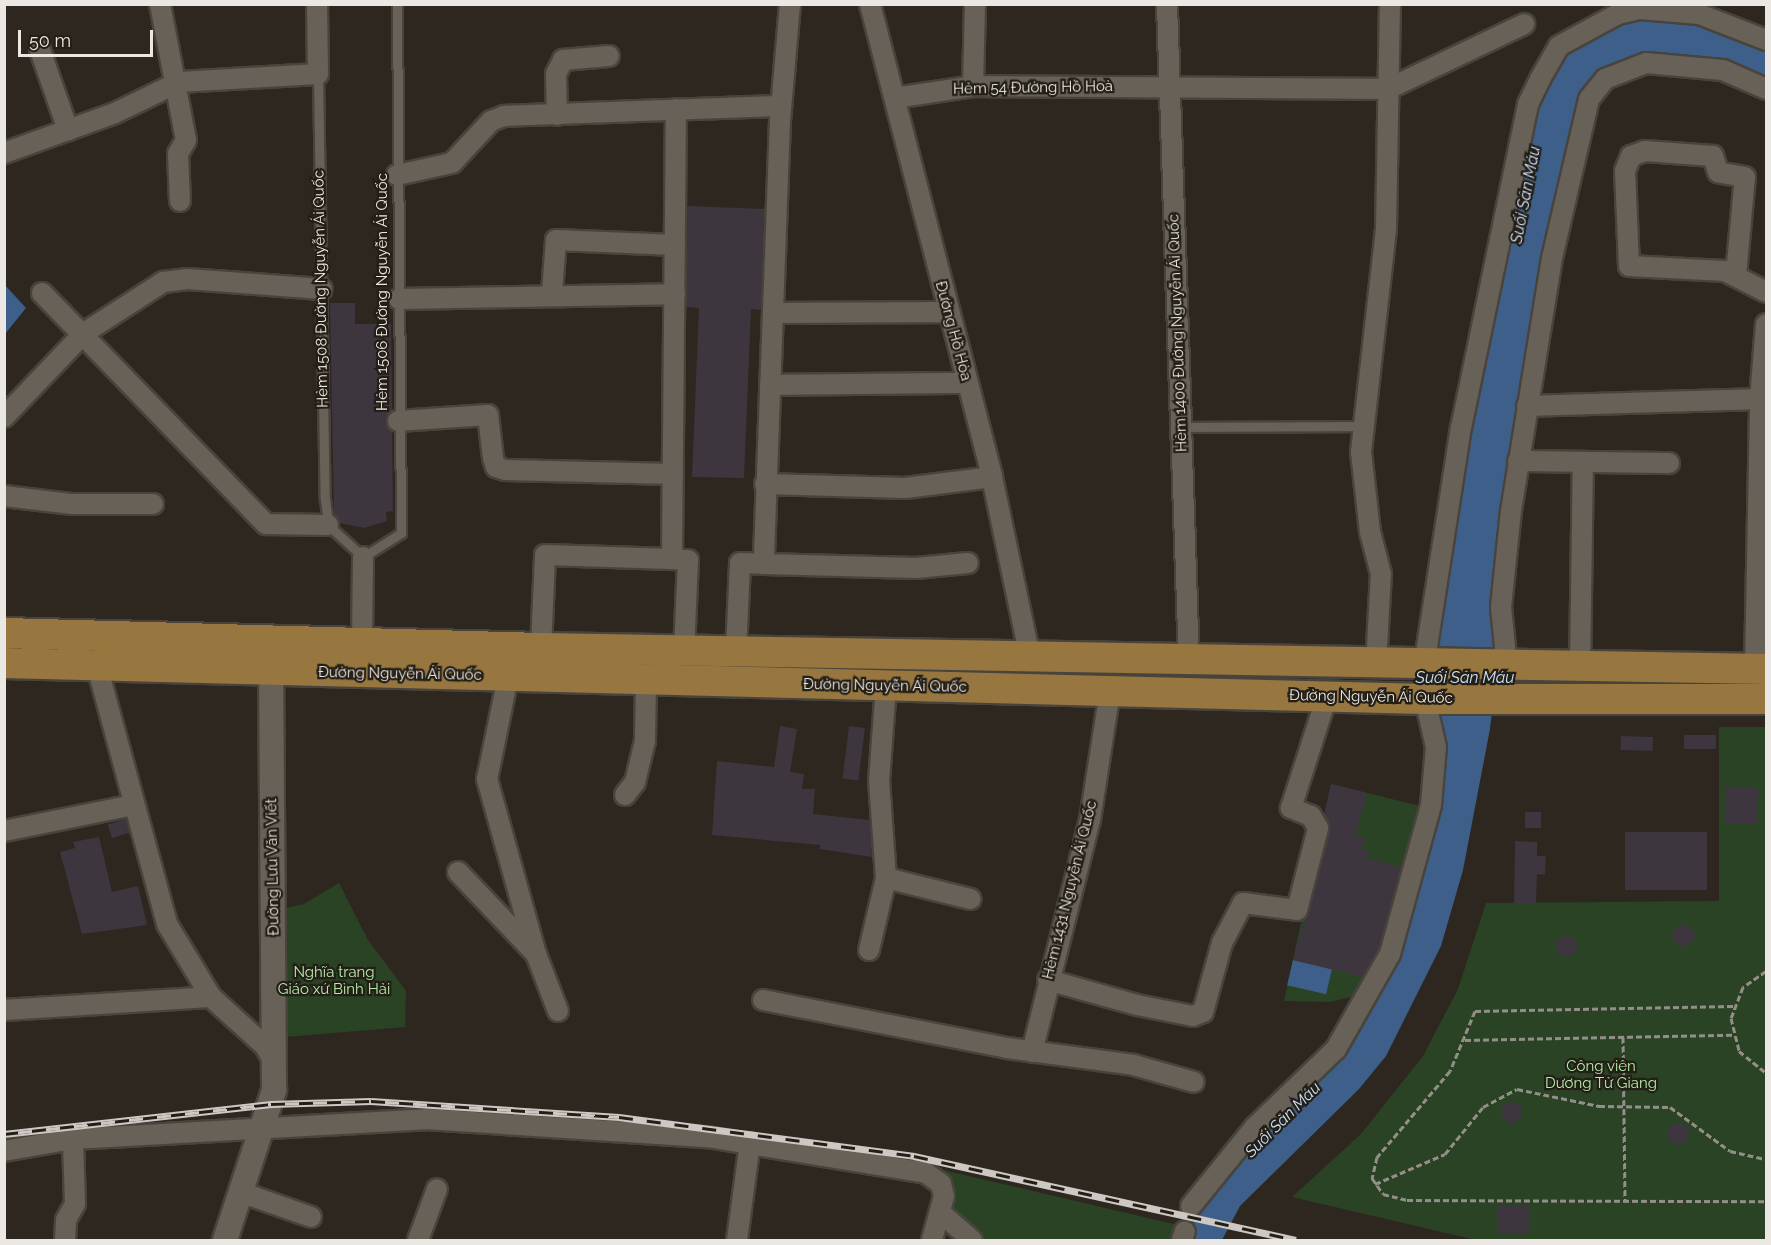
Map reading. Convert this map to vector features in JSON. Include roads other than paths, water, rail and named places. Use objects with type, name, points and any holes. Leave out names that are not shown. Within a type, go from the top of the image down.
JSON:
[{"type":"main road","name":"Đường Nguyễn Ái Quốc","points":[[4,633],[542,648],[1189,662],[1580,669],[1761,669]]},
{"type":"main road","points":[[271,671],[272,641]]},
{"type":"main road","points":[[362,643],[362,674]]},
{"type":"main road","points":[[1189,662],[1189,693]]},
{"type":"main road","name":"Đường Nguyễn Ái Quốc","points":[[4,663],[362,674],[1425,699],[1767,699]]},
{"type":"street","points":[[160,4],[179,82],[186,140],[178,154],[180,201]]},
{"type":"street","name":"Hẻm 1508 Đường Nguyễn Ái Quốc","points":[[317,4],[318,74]]},
{"type":"street","points":[[764,564],[765,484],[775,313],[781,106],[790,4]]},
{"type":"street","name":"Đường Hồ Hòa","points":[[870,4],[992,477],[1030,658]]},
{"type":"street","points":[[973,86],[975,4]]},
{"type":"street","name":"Hẻm 1400 Đường Nguyễn Ái Quốc","points":[[1167,4],[1189,662]]},
{"type":"street","points":[[1376,665],[1381,574],[1361,466],[1386,230],[1390,4]]},
{"type":"street","points":[[1424,666],[1461,428],[1528,104],[1559,46],[1618,14],[1640,9],[1699,14],[1767,40]]},
{"type":"street","points":[[1388,89],[1524,24]]},
{"type":"street","points":[[40,50],[68,130]]},
{"type":"street","points":[[557,115],[556,74],[563,60],[609,56]]},
{"type":"street","points":[[1507,667],[1501,607],[1518,461],[1552,258],[1589,99],[1605,79],[1646,63],[1723,70],[1767,89]]},
{"type":"street","points":[[5,153],[68,130],[179,82],[318,74]]},
{"type":"street","name":"Hẻm 54 Đường Hồ Hoà","points":[[895,98],[973,86],[1388,89]]},
{"type":"street","points":[[397,175],[452,163],[497,118],[781,106]]},
{"type":"street","points":[[672,559],[676,109]]},
{"type":"street","points":[[1736,274],[1745,177],[1718,172],[1713,156],[1645,151],[1631,156],[1625,171],[1629,266],[1736,274],[1767,292]]},
{"type":"street","points":[[552,292],[556,240],[675,245]]},
{"type":"street","points":[[4,417],[84,333],[176,279],[322,289]]},
{"type":"street","points":[[399,299],[552,292],[675,294]]},
{"type":"street","points":[[42,293],[84,333],[266,524],[328,525]]},
{"type":"street","points":[[775,313],[948,312]]},
{"type":"street","points":[[1761,669],[1760,399],[1767,324]]},
{"type":"street","points":[[770,385],[967,382]]},
{"type":"street","points":[[1527,406],[1760,399]]},
{"type":"street","points":[[398,421],[488,415],[493,423],[493,458],[496,467],[505,470],[673,474]]},
{"type":"street","points":[[1518,461],[1669,463]]},
{"type":"street","points":[[1580,669],[1583,462]]},
{"type":"street","points":[[765,484],[905,488],[992,477]]},
{"type":"street","points":[[4,496],[71,504],[153,504]]},
{"type":"street","points":[[542,648],[545,555],[688,560],[684,651]]},
{"type":"street","points":[[362,643],[363,557]]},
{"type":"street","points":[[736,652],[740,563],[916,568],[968,563]]},
{"type":"street","points":[[97,666],[167,924],[211,997],[270,1055]]},
{"type":"street","name":"Đường Lưu Văn Viết","points":[[225,1240],[267,1125],[270,1055],[271,671]]},
{"type":"street","points":[[508,677],[488,779],[536,954],[558,1011]]},
{"type":"street","points":[[626,795],[636,782],[645,741],[646,680]]},
{"type":"street","points":[[869,950],[886,878],[879,781],[886,686]]},
{"type":"street","name":"Hẻm 1431 Nguyễn Ái Quốc","points":[[1032,1052],[1048,980],[1090,820],[1110,691]]},
{"type":"street","points":[[1048,980],[1137,1005],[1193,1016],[1203,1012],[1219,952],[1243,903],[1297,910],[1318,828],[1311,816],[1291,808],[1327,696]]},
{"type":"street","points":[[1191,1206],[1255,1127],[1336,1048],[1386,963],[1431,805],[1436,747],[1425,699]]},
{"type":"street","points":[[4,831],[133,805]]},
{"type":"street","points":[[458,872],[536,954]]},
{"type":"street","points":[[886,878],[970,899]]},
{"type":"street","points":[[4,1010],[211,997]]},
{"type":"street","points":[[763,1000],[1032,1052],[1134,1065],[1194,1082]]},
{"type":"street","points":[[4,1151],[74,1139],[267,1125],[426,1119],[602,1128],[750,1143],[926,1173],[941,1184],[941,1213],[932,1240]]},
{"type":"street","points":[[65,1240],[75,1204],[74,1139]]},
{"type":"street","points":[[736,1240],[750,1143]]},
{"type":"street","points":[[418,1240],[437,1189]]},
{"type":"street","points":[[243,1193],[311,1216]]},
{"type":"street","points":[[941,1213],[972,1240]]},
{"type":"lane","name":"Hẻm 1506 Đường Nguyễn Ái Quốc","points":[[363,557],[400,533],[397,4]]},
{"type":"lane","name":"Hẻm 1508 Đường Nguyễn Ái Quốc","points":[[318,74],[328,525]]},
{"type":"lane","points":[[1181,427],[1365,426]]},
{"type":"lane","points":[[328,525],[363,557]]},
{"type":"water","name":"Suối Săn Máu","points":[[1630,17],[1698,21],[1766,47],[1766,81],[1675,57],[1583,97],[1545,258],[1490,729],[1463,870],[1441,946],[1386,1056],[1359,1089],[1240,1206],[1222,1240],[1187,1240],[1202,1201],[1380,990],[1442,748],[1434,668],[1464,455],[1534,106],[1564,51]]},
{"type":"water","points":[[5,285],[26,308],[5,334]]},
{"type":"water","points":[[1293,960],[1332,969],[1326,994],[1287,985]]},
{"type":"railway","points":[[4,1134],[271,1104],[371,1101],[619,1117],[914,1156],[1296,1240]]},
{"type":"park label","name":"Nghĩa trang Giáo xứ Bình Hải","points":[[334,980]]},
{"type":"park label","name":"Công viên Dương Tử Giang","points":[[1601,1074]]}]
